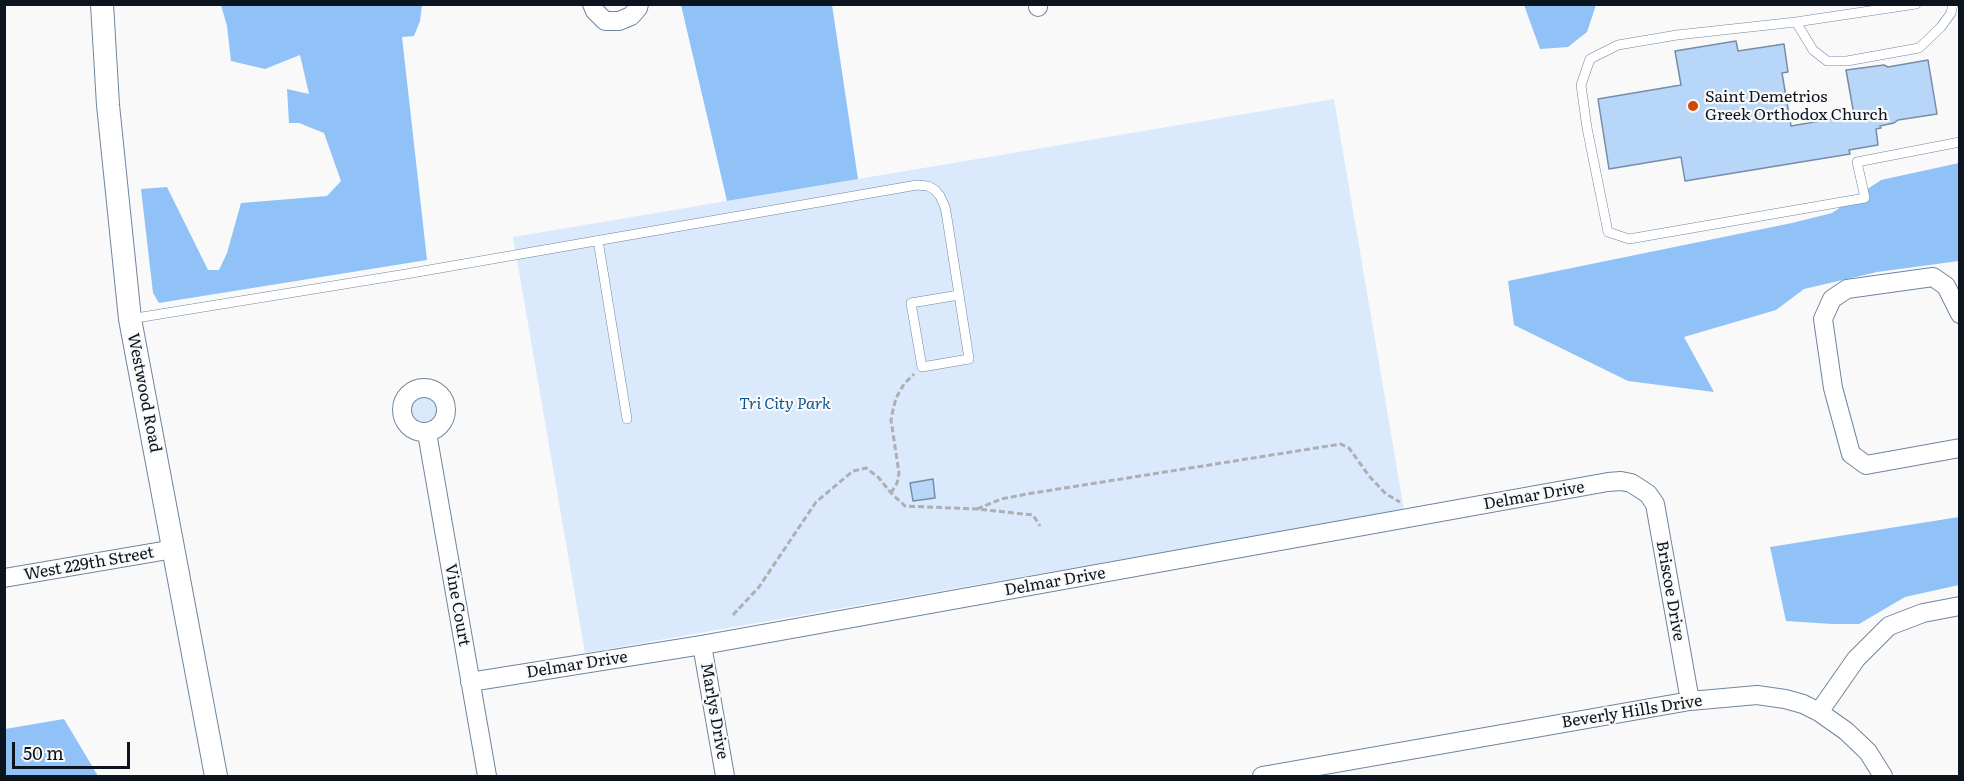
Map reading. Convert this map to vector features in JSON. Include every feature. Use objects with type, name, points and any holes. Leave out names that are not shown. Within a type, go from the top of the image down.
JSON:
[{"type":"street","name":"Westwood Road","points":[[102,4],[108,105],[130,319],[216,777]]},
{"type":"street","points":[[592,4],[595,11],[605,21],[619,21],[631,16],[639,4]]},
{"type":"street","points":[[1959,314],[1946,286],[1934,277],[1847,289],[1832,299],[1823,320],[1833,388],[1851,454],[1866,465],[1959,448]]},
{"type":"street","name":"Vine Court","points":[[427,433],[487,777]]},
{"type":"street","name":"Delmar Drive","points":[[470,682],[702,645],[1608,482],[1621,481],[1639,488]]},
{"type":"street","name":"Briscoe Drive","points":[[1639,488],[1648,494],[1655,504],[1690,701]]},
{"type":"street","name":"West 229th Street","points":[[4,578],[174,549]]},
{"type":"street","points":[[1820,712],[1856,659],[1889,626],[1923,613],[1959,606]]},
{"type":"street","name":"Marlys Drive","points":[[702,645],[725,777]]},
{"type":"street","name":"Beverly Hills Drive","points":[[1262,777],[1690,701],[1757,695],[1785,699],[1820,712],[1846,731],[1868,752],[1883,777]]},
{"type":"lane","points":[[1916,4],[1796,22],[1677,35],[1618,45],[1590,59],[1581,85],[1587,128],[1608,232],[1629,239],[1864,198],[1857,162],[1959,142]]},
{"type":"lane","points":[[1796,22],[1813,50],[1827,61],[1847,61],[1919,48],[1941,27],[1951,14],[1953,4]]},
{"type":"lane","points":[[130,319],[917,185],[928,186],[940,196],[945,207],[959,295],[969,359],[922,367],[911,303],[959,295]]},
{"type":"lane","points":[[598,240],[627,419]]},
{"type":"path","points":[[891,493],[897,483],[899,473],[891,420],[893,410],[896,398],[904,384],[922,367]]},
{"type":"path","points":[[977,509],[1001,499],[1027,494],[1341,444],[1349,448],[1369,476],[1386,494],[1401,502],[1409,501]]},
{"type":"path","points":[[733,615],[759,587],[816,502],[853,471],[866,468],[878,477],[905,506],[977,509],[1034,515],[1040,526]]},
{"type":"green space","name":"Tri City Park","points":[[1334,99],[1404,510],[585,653],[513,237]]},
{"type":"green space","points":[[424,397],[433,401],[437,410],[433,419],[424,423],[415,419],[411,410],[415,401]]},
{"type":"shaded area","points":[[1524,4],[1596,5],[1587,32],[1568,47],[1540,49]]},
{"type":"shaded area","points":[[221,5],[422,5],[420,21],[414,36],[402,37],[427,260],[159,303],[153,293],[141,189],[167,187],[208,270],[219,270],[227,253],[241,203],[327,196],[341,181],[324,133],[299,123],[289,123],[287,89],[309,94],[300,55],[265,69],[231,61],[227,26]]},
{"type":"shaded area","points":[[681,5],[832,5],[858,179],[727,201]]},
{"type":"shaded area","points":[[1959,163],[1959,261],[1877,272],[1804,289],[1776,310],[1684,337],[1714,392],[1628,381],[1514,325],[1508,281],[1832,213],[1881,180]]},
{"type":"shaded area","points":[[1959,517],[1959,585],[1905,597],[1859,624],[1786,621],[1770,547]]},
{"type":"shaded area","points":[[64,719],[98,776],[5,776],[5,729]]},
{"type":"building","name":"Saint Demetrios Greek Orthodox Church","points":[[1736,41],[1738,51],[1784,44],[1788,72],[1782,73],[1791,126],[1854,115],[1846,70],[1884,65],[1888,67],[1928,60],[1937,114],[1898,120],[1880,126],[1881,128],[1876,129],[1878,145],[1849,150],[1850,154],[1685,181],[1681,157],[1609,169],[1598,99],[1681,85],[1675,51]]},
{"type":"building","points":[[933,479],[935,498],[913,501],[910,483]]},
{"type":"place","name":"Saint Demetrios Greek Orthodox Church","points":[[1693,106]]}]
